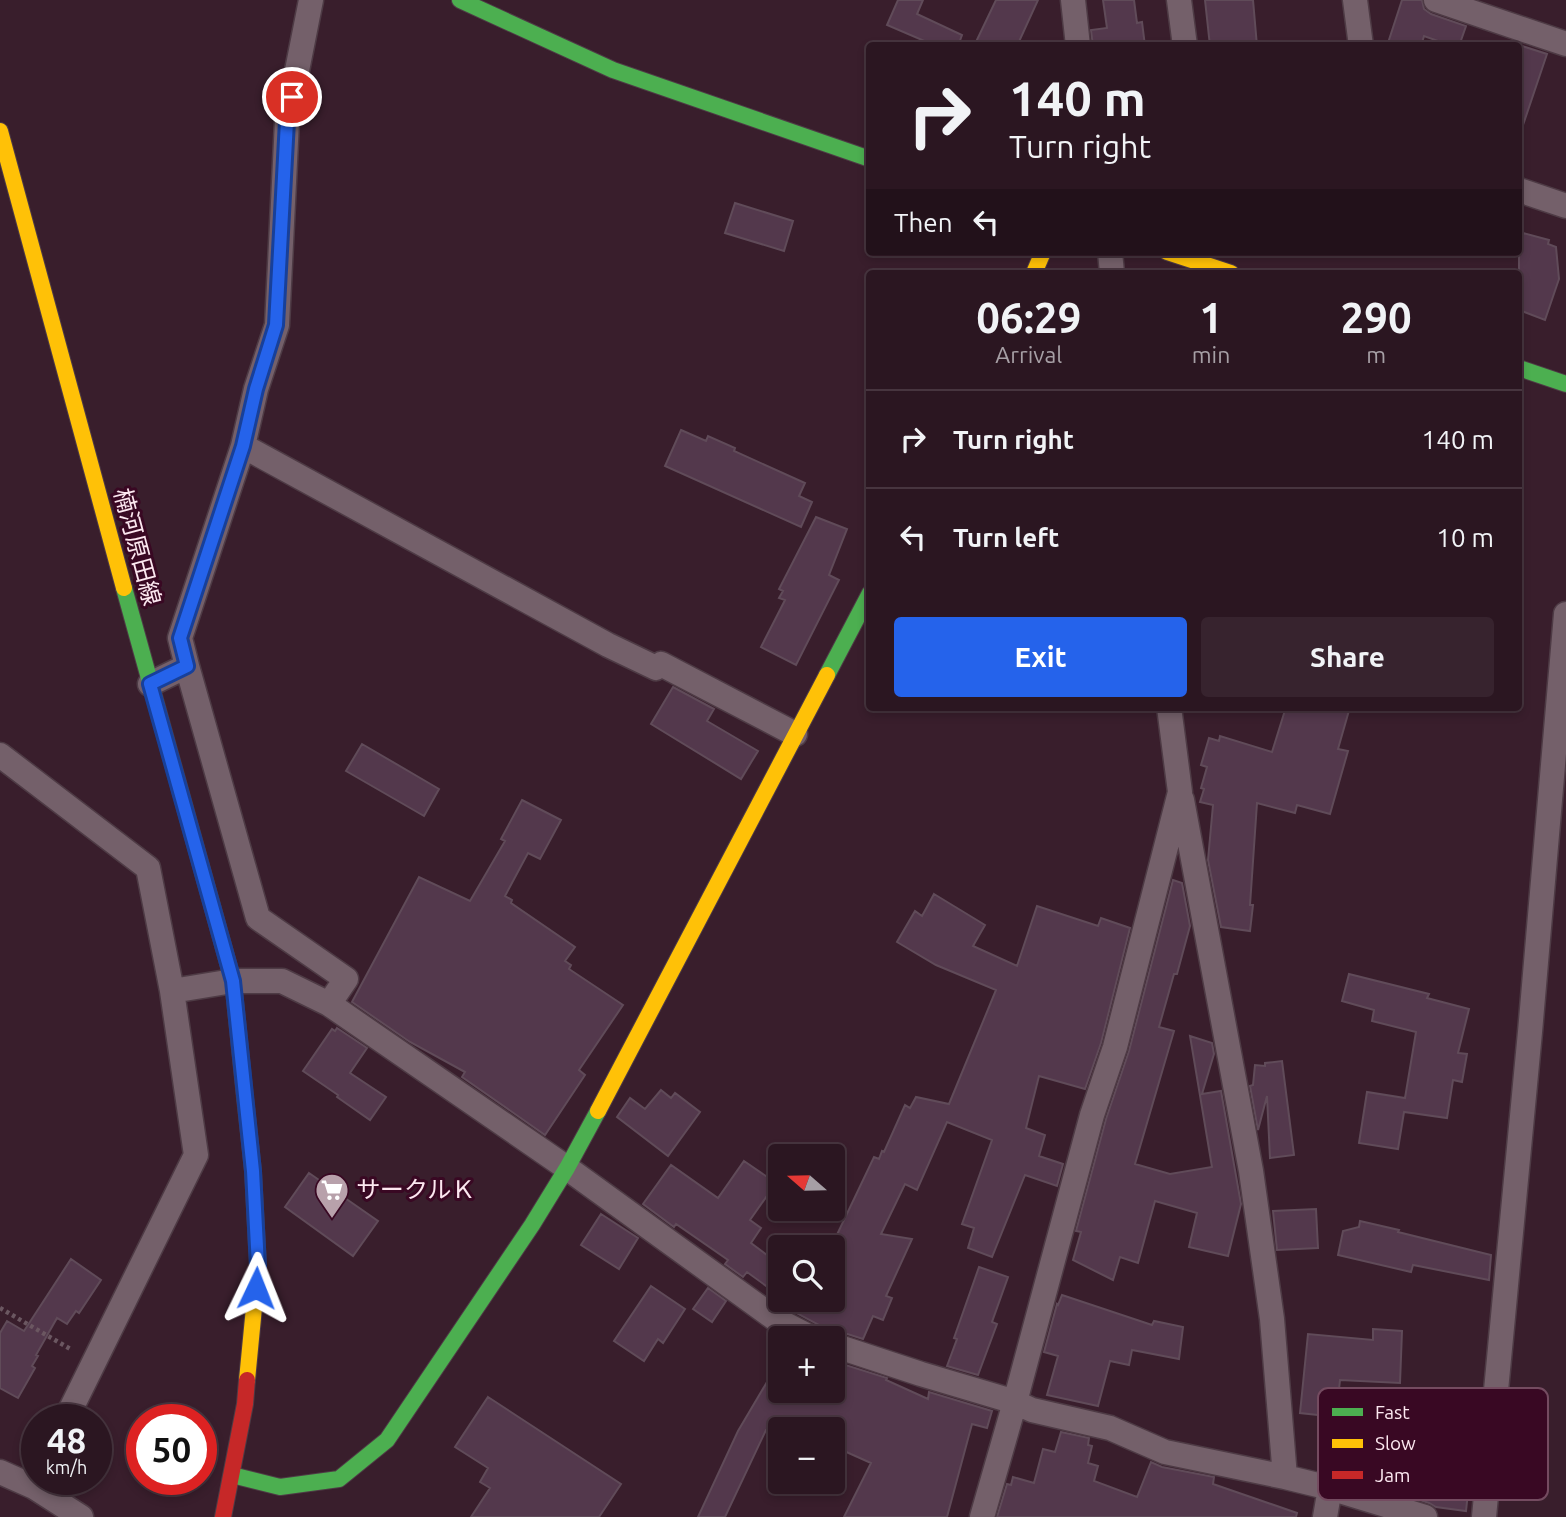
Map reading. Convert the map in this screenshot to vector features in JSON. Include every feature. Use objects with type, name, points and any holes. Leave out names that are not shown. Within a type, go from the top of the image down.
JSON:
[{"type":"street","points":[[311,0],[287,121],[276,325],[256,389],[243,446],[180,638],[258,918],[346,979],[329,1004]]},
{"type":"street","points":[[460,0],[613,70],[866,158]]},
{"type":"street","points":[[1073,0],[1078,42]]},
{"type":"street","points":[[1179,0],[1184,42]]},
{"type":"street","points":[[1355,0],[1360,42]]},
{"type":"street","points":[[1436,0],[1566,44]]},
{"type":"street","name":"楠河原田線","points":[[0,131],[233,981],[253,1171],[258,1266],[245,1404],[223,1517]]},
{"type":"street","points":[[1522,191],[1566,206]]},
{"type":"street","points":[[1179,256],[1222,270]]},
{"type":"street","points":[[1522,369],[1566,384]]},
{"type":"street","points":[[243,446],[608,645],[656,668],[661,664],[795,734]]},
{"type":"street","points":[[232,1475],[280,1487],[340,1479],[387,1440],[532,1224],[566,1168],[866,601]]},
{"type":"street","points":[[1496,1388],[1566,614]]},
{"type":"street","points":[[150,684],[187,666]]},
{"type":"street","points":[[1170,711],[1180,792],[1253,1185],[1272,1319],[1285,1477]]},
{"type":"street","points":[[0,755],[148,868],[172,991],[196,1156],[73,1404]]},
{"type":"street","points":[[982,1517],[1092,1115],[1115,1047],[1180,792]]},
{"type":"street","points":[[172,991],[233,981],[282,981],[329,1004],[789,1326]]},
{"type":"street","points":[[845,1349],[1015,1402],[1032,1410],[1110,1428],[1165,1452],[1318,1485]]},
{"type":"street","points":[[0,1472],[21,1478]]},
{"type":"street","points":[[52,1495],[81,1517]]},
{"type":"street","points":[[1369,1500],[1425,1517]]},
{"type":"path","points":[[0,1308],[93,1363]]},
{"type":"building","points":[[898,0],[923,0],[917,14],[962,35],[959,42],[927,42],[887,25]]},
{"type":"building","points":[[996,0],[1038,0],[1019,42],[976,42]]},
{"type":"building","points":[[1103,0],[1134,0],[1137,23],[1142,22],[1144,42],[1092,42],[1091,30],[1107,28]]},
{"type":"building","points":[[1205,0],[1253,0],[1257,42],[1210,42]]},
{"type":"building","points":[[1402,0],[1422,0],[1424,9],[1431,14],[1466,26],[1460,42],[1441,42],[1424,36],[1422,42],[1388,42]]},
{"type":"building","points":[[1522,46],[1547,54],[1522,125]]},
{"type":"building","points":[[735,203],[793,221],[784,251],[725,233]]},
{"type":"building","points":[[1522,233],[1549,240],[1548,244],[1556,247],[1559,279],[1545,320],[1522,311],[1522,270],[1519,270]]},
{"type":"building","points":[[681,430],[706,441],[708,436],[735,448],[734,451],[805,483],[799,496],[812,502],[801,527],[665,466]]},
{"type":"building","points":[[816,517],[847,529],[829,575],[839,580],[796,665],[761,647],[785,600],[779,598],[783,591],[779,589]]},
{"type":"building","points":[[673,687],[714,709],[707,721],[758,751],[741,779],[651,724]]},
{"type":"building","points":[[1285,711],[1349,711],[1338,749],[1348,751],[1330,814],[1297,805],[1295,813],[1257,803],[1250,931],[1221,927],[1208,860],[1213,805],[1200,802],[1207,767],[1201,765],[1209,738],[1219,741],[1220,736],[1272,752]]},
{"type":"building","points":[[362,744],[439,789],[424,816],[346,771]]},
{"type":"building","points":[[522,800],[561,820],[540,859],[528,853],[505,896],[512,900],[511,903],[575,947],[565,961],[571,965],[569,969],[623,1005],[579,1070],[585,1075],[545,1135],[462,1077],[465,1072],[410,1042],[352,1002],[419,877],[470,901],[505,841],[501,839]]},
{"type":"building","points":[[1173,880],[1182,883],[1190,926],[1159,1027],[1174,1031],[1135,1164],[1170,1174],[1212,1167],[1190,1036],[1212,1043],[1214,1054],[1202,1094],[1221,1091],[1241,1204],[1228,1256],[1189,1247],[1197,1213],[1155,1201],[1138,1263],[1120,1257],[1113,1280],[1073,1260],[1081,1232],[1076,1231],[1106,1119],[1129,1051]]},
{"type":"building","points":[[934,894],[985,925],[973,946],[1017,966],[1037,906],[1098,926],[1101,918],[1130,928],[1101,1043],[1085,1089],[1039,1076],[1026,1128],[1045,1135],[1039,1156],[1063,1164],[1057,1186],[1025,1175],[992,1257],[968,1248],[974,1228],[962,1224],[992,1140],[947,1122],[917,1190],[905,1184],[881,1234],[912,1239],[886,1296],[892,1298],[883,1320],[873,1316],[863,1339],[845,1333],[845,1326],[821,1326],[794,1312],[845,1312],[845,1235],[837,1235],[874,1157],[879,1159],[882,1151],[884,1152],[905,1105],[910,1108],[916,1097],[949,1104],[996,990],[936,965],[897,942],[915,911],[922,916]]},
{"type":"building","points":[[1349,974],[1429,994],[1427,998],[1469,1009],[1458,1053],[1467,1054],[1462,1082],[1453,1080],[1447,1118],[1404,1112],[1398,1149],[1359,1143],[1367,1092],[1405,1098],[1416,1032],[1372,1021],[1374,1010],[1342,1001]]},
{"type":"building","points":[[337,1028],[367,1048],[350,1073],[386,1097],[370,1120],[303,1071],[332,1029],[335,1031]]},
{"type":"building","points":[[1282,1061],[1294,1155],[1270,1158],[1267,1096],[1258,1130],[1250,1086],[1253,1085],[1255,1065],[1265,1066],[1265,1063]]},
{"type":"building","points":[[661,1090],[671,1098],[675,1093],[700,1112],[668,1156],[617,1117],[630,1098],[645,1109]]},
{"type":"building","points":[[744,1161],[768,1178],[768,1194],[750,1220],[761,1228],[751,1243],[768,1256],[768,1287],[747,1272],[743,1277],[725,1264],[728,1260],[676,1224],[674,1227],[643,1204],[671,1165],[718,1198]]},
{"type":"building","points":[[309,1173],[378,1221],[353,1256],[285,1207]]},
{"type":"building","points":[[1316,1209],[1318,1248],[1277,1250],[1273,1211]]},
{"type":"building","points":[[601,1214],[638,1238],[619,1269],[581,1245]]},
{"type":"building","points":[[1360,1221],[1491,1255],[1489,1280],[1413,1265],[1411,1272],[1338,1255],[1343,1231],[1359,1227]]},
{"type":"building","points":[[71,1259],[101,1280],[79,1313],[76,1311],[67,1324],[57,1318],[36,1355],[38,1356],[32,1366],[35,1368],[18,1398],[0,1388],[0,1333],[7,1321],[24,1331]]},
{"type":"building","points":[[979,1267],[1008,1277],[992,1322],[997,1324],[978,1375],[947,1366]]},
{"type":"building","points":[[651,1286],[685,1309],[663,1343],[658,1339],[644,1361],[614,1341]]},
{"type":"building","points":[[708,1288],[726,1301],[712,1322],[693,1309]]},
{"type":"building","points":[[1062,1295],[1152,1325],[1154,1321],[1183,1327],[1179,1359],[1132,1350],[1129,1365],[1110,1361],[1098,1406],[1047,1395],[1058,1356],[1044,1352]]},
{"type":"building","points":[[1373,1329],[1402,1331],[1400,1383],[1340,1380],[1339,1388],[1318,1388],[1318,1415],[1300,1413],[1308,1334],[1373,1340]]},
{"type":"building","points":[[845,1365],[887,1378],[886,1380],[928,1399],[929,1392],[992,1411],[987,1428],[972,1424],[947,1517],[844,1517],[871,1463],[845,1451],[845,1417],[768,1417],[768,1430],[725,1517],[698,1517],[738,1431],[768,1380],[768,1403],[845,1403]]},
{"type":"building","points":[[488,1397],[621,1484],[599,1517],[471,1517],[490,1488],[480,1482],[488,1468],[455,1447]]},
{"type":"building","points":[[1061,1432],[1089,1438],[1088,1445],[1092,1446],[1088,1463],[1098,1466],[1094,1481],[1137,1497],[1151,1462],[1162,1467],[1214,1477],[1213,1484],[1297,1513],[1296,1517],[997,1517],[1007,1484],[1011,1485],[1013,1477],[1034,1483],[1043,1449],[1055,1452]]},
{"type":"building","points":[[1420,1500],[1467,1500],[1466,1511],[1436,1507]]},
{"type":"traffic: fast","points":[[460,0],[613,70],[866,158]]},
{"type":"traffic: fast","points":[[1522,369],[1566,384]]},
{"type":"traffic: fast","points":[[124,588],[233,981],[245,1098]]},
{"type":"traffic: fast","points":[[827,675],[866,601]]},
{"type":"traffic: fast","points":[[232,1475],[280,1487],[339,1479],[387,1440],[532,1225],[598,1111]]},
{"type":"traffic: slow","points":[[0,131],[124,588]]},
{"type":"traffic: slow","points":[[1035,270],[1041,256]]},
{"type":"traffic: slow","points":[[1179,256],[1222,270]]},
{"type":"traffic: slow","points":[[598,1111],[827,675]]},
{"type":"traffic: slow","points":[[245,1098],[253,1171],[258,1266],[247,1380]]},
{"type":"traffic: jam","points":[[223,1517],[245,1404],[247,1380]]},
{"type":"place","name":"サークルＫ","points":[[332,1220]]},
{"type":"route","points":[[256,1288],[258,1266],[253,1171],[233,981],[150,684],[187,666],[180,638],[243,446],[256,389],[276,325],[287,121],[292,97]]}]
